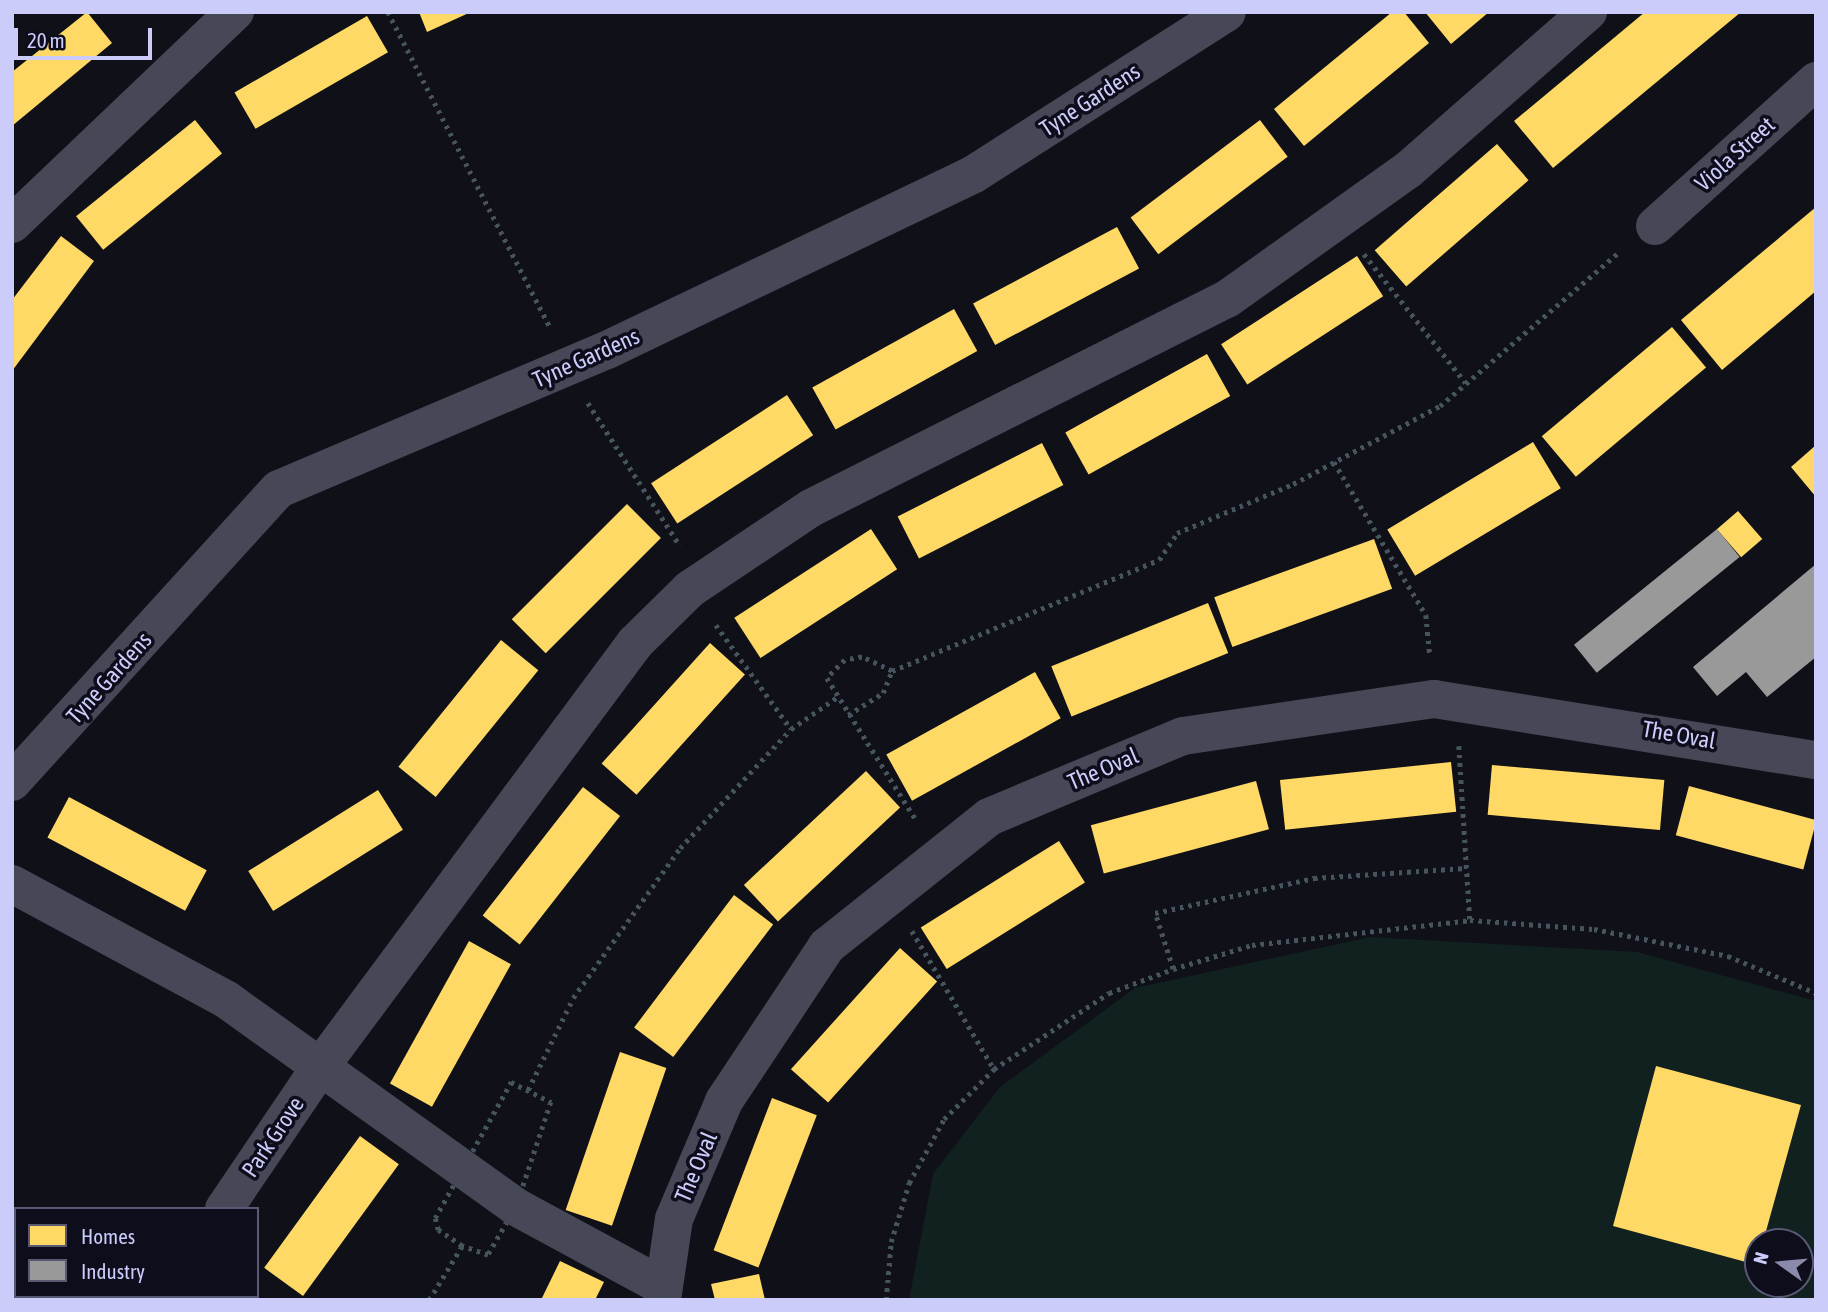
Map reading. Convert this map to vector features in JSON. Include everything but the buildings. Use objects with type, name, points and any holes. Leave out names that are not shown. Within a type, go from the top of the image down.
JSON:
[{"type":"street","points":[[12,224],[235,12]]},
{"type":"street","name":"Tyne Gardens","points":[[12,782],[279,489],[565,368],[974,174],[1227,12]]},
{"type":"street","name":"Park Grove","points":[[225,1207],[321,1066],[635,643],[690,589],[811,508],[1227,299],[1408,170],[1588,12]]},
{"type":"street","name":"Viola Street","points":[[1655,226],[1816,81]]},
{"type":"street","name":"The Oval","points":[[661,1292],[674,1219],[724,1101],[827,946],[989,817],[1183,736],[1445,701],[1816,760]]},
{"type":"street","points":[[12,884],[227,1000],[516,1207],[661,1292]]},
{"type":"path","points":[[388,12],[547,320],[565,368],[687,556],[690,589],[791,729]]},
{"type":"path","points":[[1337,220],[1466,383]]},
{"type":"path","points":[[848,715],[883,694],[892,671],[1159,561],[1177,533],[1334,462],[1440,406],[1655,226]]},
{"type":"path","points":[[1334,462],[1426,615],[1445,701],[1470,920]]},
{"type":"path","points":[[892,671],[862,657],[845,660],[827,678],[836,698],[940,856]]},
{"type":"path","points":[[528,1090],[573,998],[680,848],[791,729],[836,698]]},
{"type":"path","points":[[1173,969],[1155,912],[1314,877],[1466,868]]},
{"type":"path","points":[[890,895],[994,1069]]},
{"type":"path","points":[[886,1300],[891,1242],[909,1183],[944,1119],[994,1069],[1109,993],[1173,969],[1252,946],[1470,920],[1594,929],[1728,956],[1816,993]]},
{"type":"path","points":[[429,1300],[462,1246]]},
{"type":"shaded area","points":[[1370,937],[1637,952],[1816,1001],[1816,1300],[909,1300],[933,1174],[1000,1087],[1135,988]]}]
